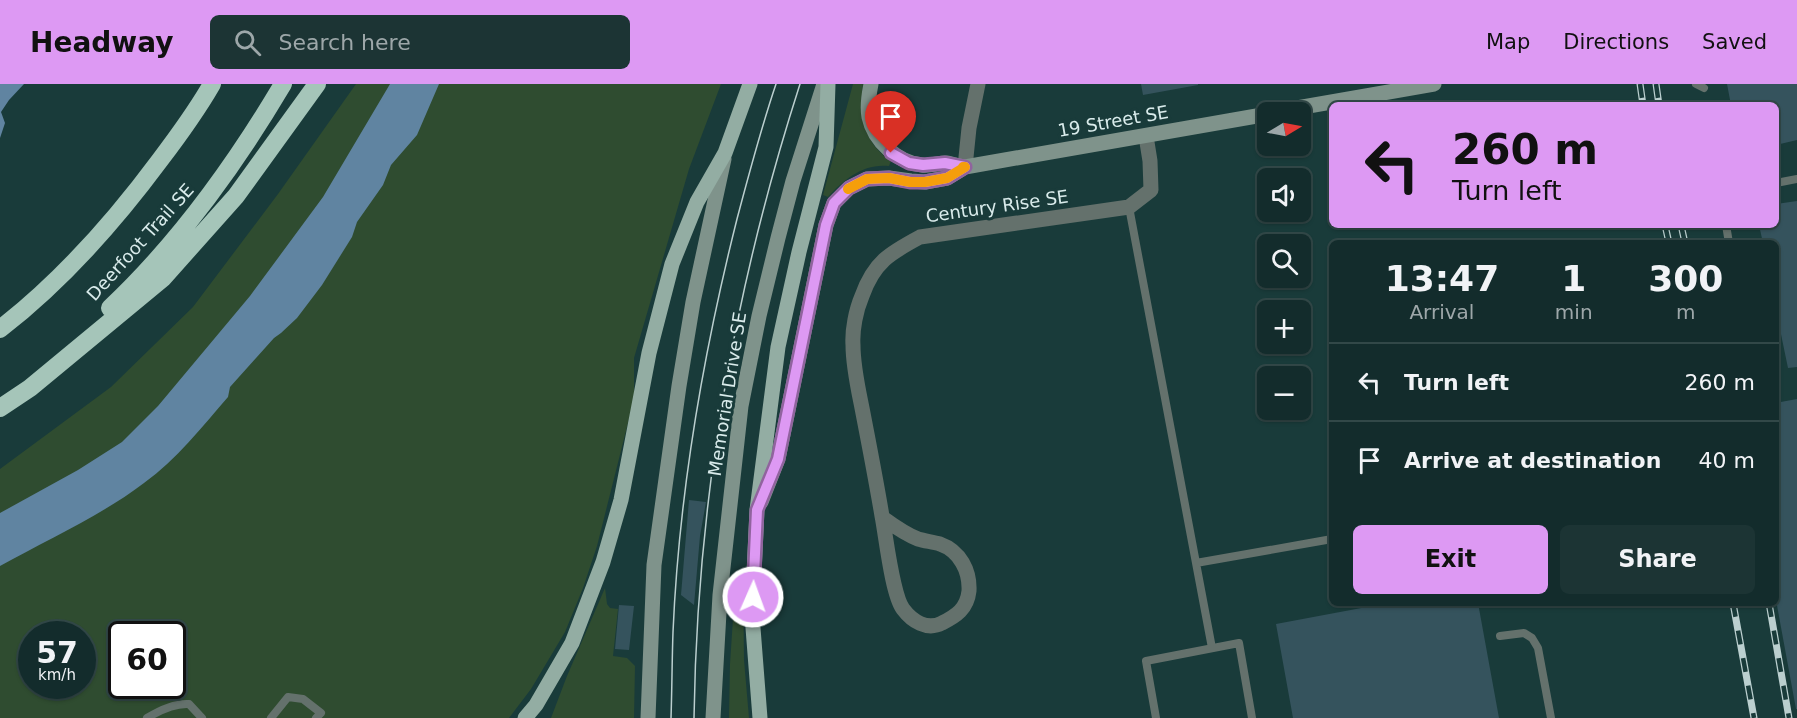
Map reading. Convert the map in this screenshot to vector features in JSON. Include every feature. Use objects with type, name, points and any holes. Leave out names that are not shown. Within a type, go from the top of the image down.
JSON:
[{"type":"highway","name":"Deerfoot Trail SE","points":[[4,325],[87,250],[131,199],[175,140],[212,84]]},
{"type":"highway","name":"Deerfoot Trail SE","points":[[0,403],[90,328],[149,268],[225,175],[246,146],[283,84]]},
{"type":"highway","points":[[0,408],[30,388],[163,278],[236,196],[317,84]]},
{"type":"main road","points":[[648,718],[654,565],[679,386],[693,302],[725,153],[750,84]]},
{"type":"main road","points":[[760,718],[752,615],[757,510],[778,347],[826,147],[826,84]]},
{"type":"main road","name":"Memorial Drive SE","points":[[713,718],[720,595],[741,406],[759,316],[793,181],[826,84]]},
{"type":"main road","points":[[871,84],[869,118],[879,139],[891,153],[909,163],[923,165],[945,163],[965,167]]},
{"type":"main road","points":[[1311,105],[1406,86],[1434,84]]},
{"type":"main road","name":"19 Street SE","points":[[965,167],[1257,116]]},
{"type":"main road","points":[[525,718],[536,705],[572,643],[603,562],[621,500],[650,352],[672,264],[697,202],[725,153]]},
{"type":"main road","points":[[757,510],[778,459],[826,225],[834,203],[849,188],[867,179],[889,178],[925,182],[947,178],[965,167]]},
{"type":"street","points":[[965,167],[969,128],[978,84]]},
{"type":"street","points":[[1129,207],[1151,190],[1146,136]]},
{"type":"street","name":"Century Rise SE","points":[[883,518],[901,531],[919,539],[943,545],[956,554],[967,570],[968,599],[962,611],[937,626],[925,626],[904,611],[899,602],[883,518],[856,375],[853,344],[861,296],[874,270],[890,253],[920,237],[1129,207]]},
{"type":"lane","points":[[1779,183],[1797,180]]},
{"type":"lane","points":[[1129,207],[1212,648]]},
{"type":"lane","points":[[1196,563],[1329,540]]},
{"type":"lane","points":[[1500,636],[1524,633],[1532,638],[1538,648],[1551,718]]},
{"type":"lane","points":[[1156,718],[1146,660],[1239,643],[1252,718]]},
{"type":"lane","points":[[271,718],[288,696],[303,699],[321,716]]},
{"type":"lane","points":[[147,718],[161,710],[189,704],[202,718]]},
{"type":"green space","points":[[356,84],[721,84],[689,169],[634,358],[634,399],[597,546],[583,588],[565,632],[531,689],[509,718],[0,718],[0,469],[111,387],[193,307],[278,194]]},
{"type":"green space","points":[[853,84],[863,84],[862,106],[865,127],[874,145],[891,161],[889,166],[871,167],[855,174],[828,197],[823,195]]},
{"type":"green space","points":[[736,573],[743,573],[744,660],[749,718],[729,718]]},
{"type":"green space","points":[[605,588],[607,604],[610,608],[618,609],[613,656],[627,658],[635,666],[634,718],[551,718],[567,676]]},
{"type":"water","points":[[0,84],[24,84],[1,112],[5,123],[0,138]]},
{"type":"water","points":[[390,84],[439,84],[417,135],[391,165],[383,185],[357,222],[352,237],[322,285],[297,318],[274,338],[230,387],[228,397],[199,431],[156,474],[110,506],[0,566],[0,513],[78,470],[122,442],[158,406],[250,296],[323,197]]},
{"type":"building","points":[[1141,84],[1198,84],[1198,85],[1143,95]]},
{"type":"building","points":[[1727,84],[1797,84],[1797,140],[1779,144],[1779,102],[1730,102]]},
{"type":"building","points":[[1797,201],[1797,367],[1788,368],[1779,324],[1779,240],[1762,240],[1760,228],[1779,228],[1779,204]]},
{"type":"building","points":[[1797,399],[1797,709],[1777,606],[1779,606],[1779,402]]},
{"type":"building","points":[[689,500],[706,502],[700,536],[694,605],[681,595]]},
{"type":"building","points":[[619,605],[634,606],[629,650],[615,649]]},
{"type":"building","points":[[1372,606],[1479,606],[1499,718],[1293,718],[1276,624]]},
{"type":"tram line","points":[[671,718],[676,580],[687,476],[703,372],[737,219],[776,84]]},
{"type":"tram line","points":[[694,718],[703,557],[711,477],[723,397],[756,239],[800,84]]},
{"type":"railway","points":[[1640,84],[1643,102]]},
{"type":"railway","points":[[1656,84],[1659,102]]},
{"type":"railway","points":[[1666,228],[1668,240]]},
{"type":"railway","points":[[1682,228],[1684,240]]},
{"type":"railway","points":[[1734,606],[1754,718]]},
{"type":"railway","points":[[1770,606],[1789,718]]},
{"type":"slow traffic","points":[[848,189],[867,179],[889,178],[925,182],[947,178],[965,167],[963,167]]},
{"type":"route","points":[[753,597],[757,510],[778,459],[826,225],[834,203],[849,188],[867,179],[889,178],[925,182],[947,178],[965,167],[945,163],[923,165],[909,163],[891,153]]}]
